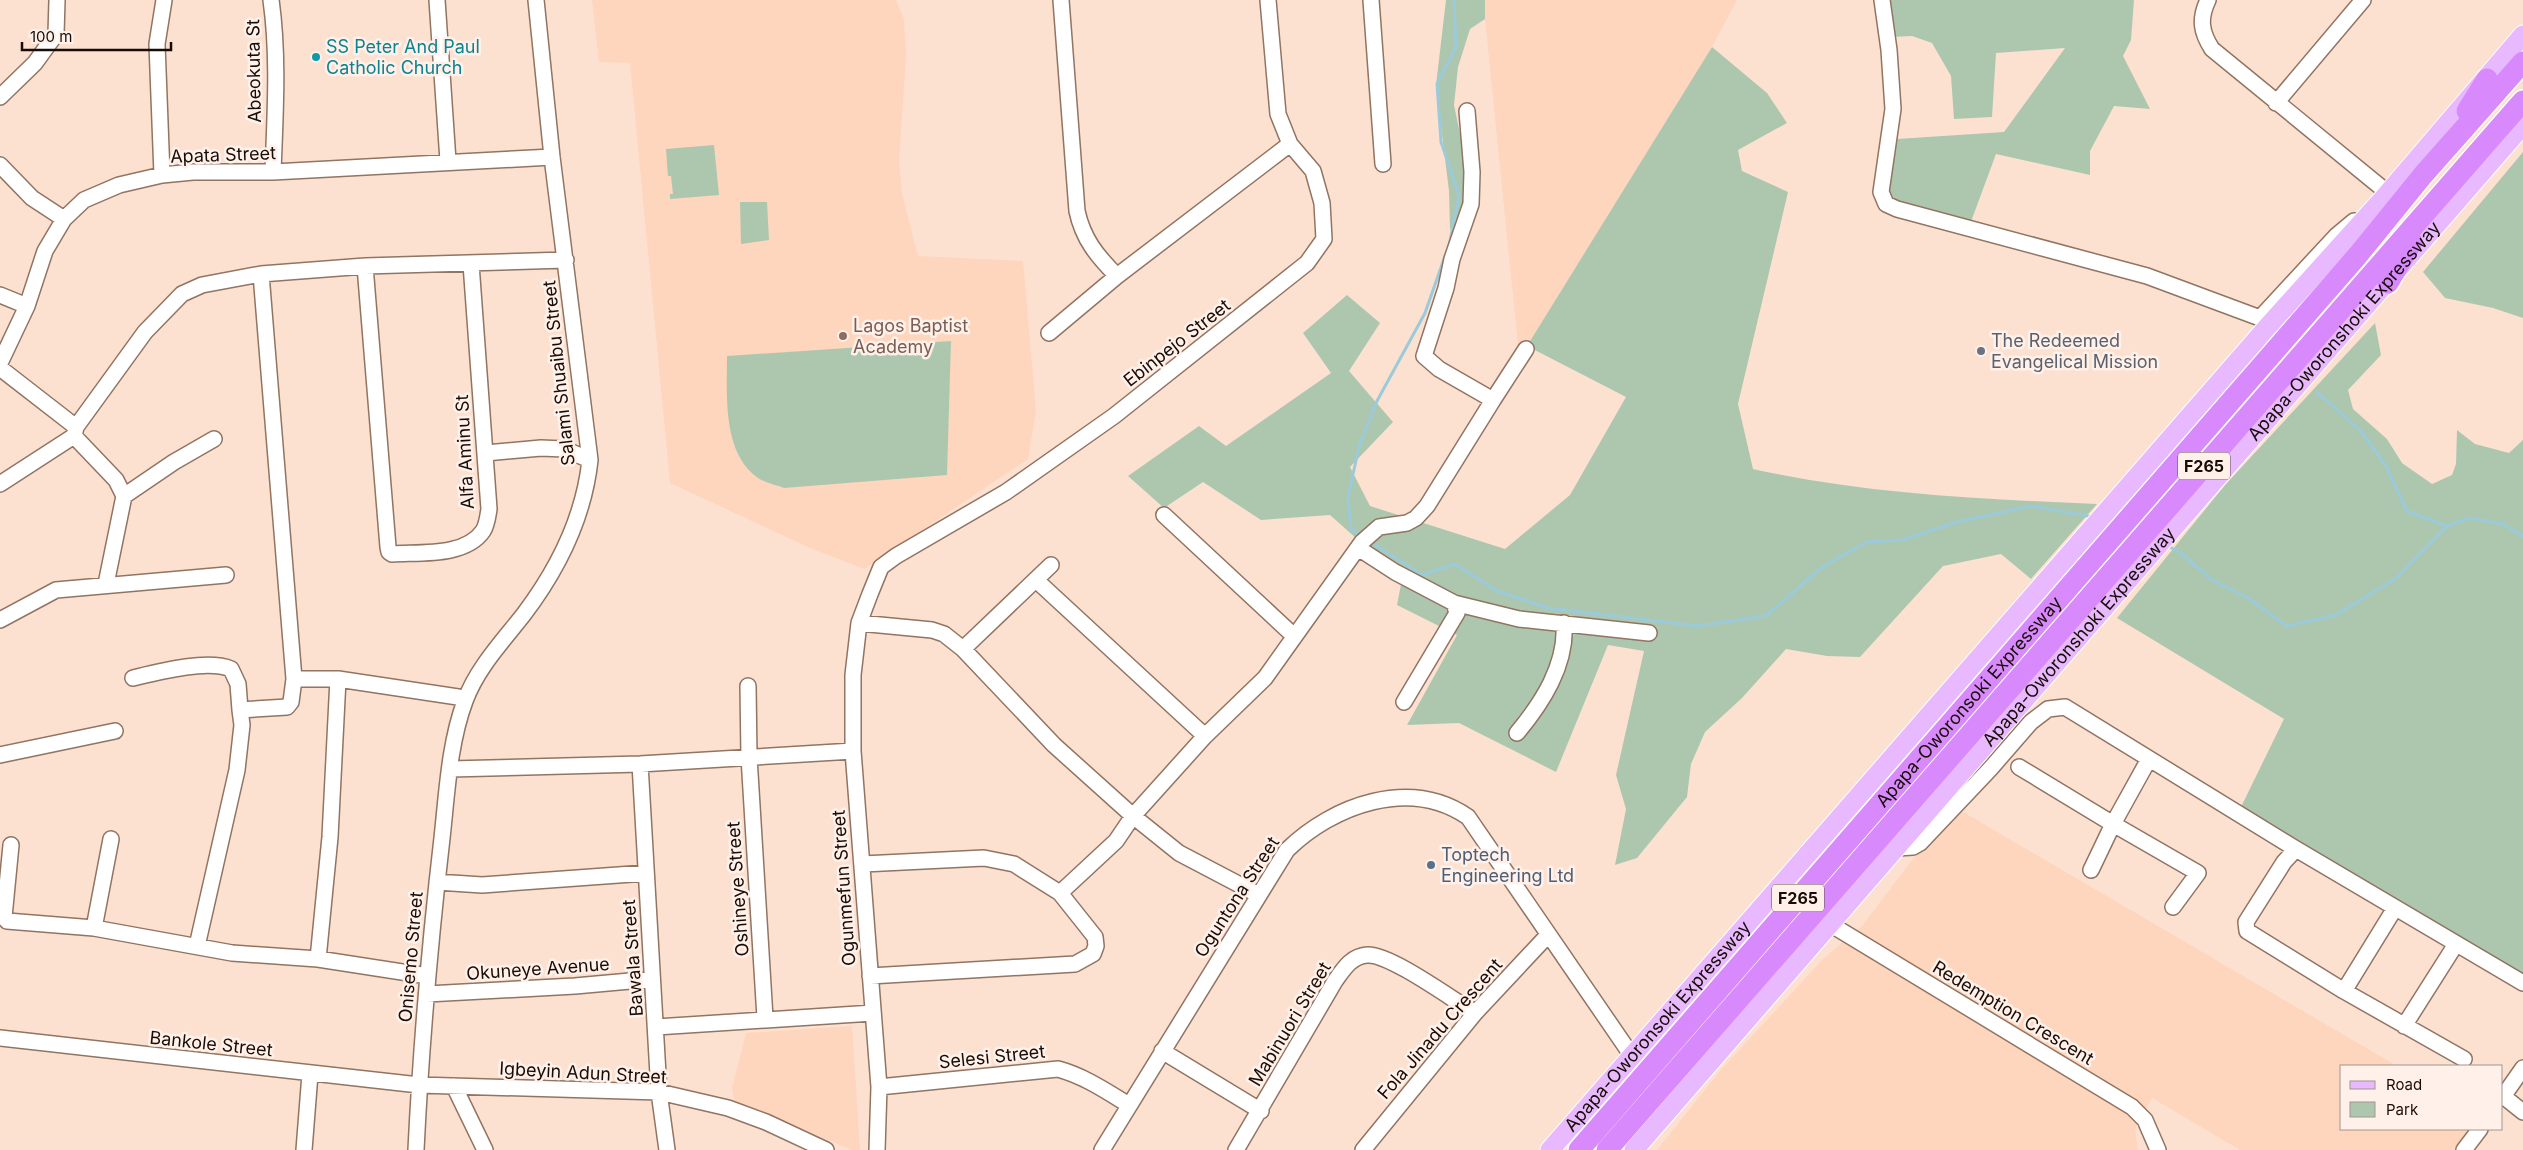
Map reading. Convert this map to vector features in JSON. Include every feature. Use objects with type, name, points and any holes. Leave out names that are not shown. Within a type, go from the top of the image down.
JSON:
[{"type":"highway","name":"F265","points":[[2351,248],[2423,175],[2494,83],[2523,62]]},
{"type":"highway","points":[[2423,175],[2466,114],[2494,83]]},
{"type":"highway","name":"Apapa-Oworonshoki Expressway","points":[[2381,277],[2442,207],[2523,101]]},
{"type":"highway","points":[[2432,142],[2466,114]]},
{"type":"highway","points":[[2381,277],[2442,207]]},
{"type":"highway","name":"Apapa-Oworonsoki Expressway","points":[[1579,1150],[2010,638],[2351,248]]},
{"type":"highway","name":"Apapa-Oworonsoki Expressway","points":[[1607,1150],[2040,669],[2381,277]]},
{"type":"main road","points":[[2351,248],[2367,217],[2432,142],[2494,83],[2523,35]]},
{"type":"main road","name":"Apapa-Oworonshoki Expressway","points":[[2442,207],[2523,125]]},
{"type":"main road","name":"Apapa-Oworonsoki Expressway","points":[[1550,1150],[1632,1056],[2010,638]]},
{"type":"main road","name":"Apapa-Oworonshoki Expressway","points":[[1634,1150],[1897,848],[2040,669]]},
{"type":"street","points":[[0,98],[35,63],[56,34],[57,0]]},
{"type":"street","points":[[162,175],[157,44],[164,0]]},
{"type":"street","name":"Abeokuta St","points":[[271,0],[274,26],[276,92],[273,172]]},
{"type":"street","points":[[437,0],[448,161]]},
{"type":"street","name":"Salami Shuaibu Street","points":[[450,769],[465,700],[485,664],[534,598],[565,548],[585,490],[590,460],[552,157],[536,0]]},
{"type":"street","points":[[1060,0],[1077,211],[1080,228],[1087,242],[1117,276]]},
{"type":"street","name":"Ebinpejo Street","points":[[859,624],[881,567],[896,556],[1006,492],[1114,416],[1308,263],[1324,238],[1322,203],[1313,171],[1290,144],[1278,114],[1268,0]]},
{"type":"street","points":[[1372,0],[1383,164]]},
{"type":"street","points":[[1882,0],[1894,109],[1882,192],[1886,204],[1897,209],[2147,276],[2260,318],[2336,236],[2354,221],[2367,217]]},
{"type":"street","points":[[2208,0],[2201,14],[2205,38],[2212,49],[2388,193]]},
{"type":"street","points":[[2276,102],[2363,0]]},
{"type":"street","points":[[1467,111],[1472,172],[1471,204],[1424,356],[1439,369],[1493,400]]},
{"type":"street","points":[[1049,333],[1117,276],[1290,144]]},
{"type":"street","name":"Apata Street","points":[[0,363],[27,306],[46,252],[64,219],[84,200],[119,185],[162,175],[193,172],[273,172],[448,161],[552,157]]},
{"type":"street","points":[[0,165],[32,198],[64,219]]},
{"type":"street","points":[[0,484],[75,431],[145,332],[182,294],[202,285],[261,274],[365,266],[566,260]]},
{"type":"street","name":"Alfa Aminu St","points":[[365,266],[388,548],[392,554],[443,550],[471,545],[484,530],[489,508],[471,264]]},
{"type":"street","points":[[240,710],[287,707],[291,702],[294,679],[261,274]]},
{"type":"street","points":[[0,295],[27,306]]},
{"type":"street","points":[[1060,893],[1116,841],[1133,816],[1206,736],[1265,678],[1360,545],[1379,527],[1407,523],[1416,518],[1427,506],[1526,349]]},
{"type":"street","points":[[0,368],[75,431],[116,480],[124,496],[106,584]]},
{"type":"street","points":[[124,496],[174,462],[214,439]]},
{"type":"street","points":[[486,453],[541,448],[564,450],[590,460]]},
{"type":"street","points":[[1164,515],[1294,636]]},
{"type":"street","points":[[1360,545],[1394,572],[1454,602],[1519,619],[1649,633]]},
{"type":"street","points":[[963,649],[1051,565]]},
{"type":"street","points":[[0,620],[56,590],[106,584],[226,575]]},
{"type":"street","points":[[1036,580],[1206,736]]},
{"type":"street","points":[[1404,702],[1457,613],[1454,602]]},
{"type":"street","points":[[1517,733],[1541,704],[1557,668],[1565,636],[1564,623]]},
{"type":"street","points":[[859,624],[932,630],[944,634],[963,649],[1054,745],[1133,816],[1179,853],[1259,894]]},
{"type":"street","name":"Ogunmefun Street","points":[[859,624],[853,675],[852,751],[879,1087],[876,1150]]},
{"type":"street","points":[[132,678],[199,666],[222,665],[231,669],[236,678],[242,724],[237,770],[197,946]]},
{"type":"street","points":[[294,679],[338,679],[458,697],[465,700]]},
{"type":"street","points":[[318,959],[330,837],[338,679]]},
{"type":"street","name":"Oshineye Street","points":[[748,686],[748,757],[765,1018]]},
{"type":"street","points":[[1897,848],[1913,847],[1920,843],[1992,768],[2031,722],[2048,709],[2065,707],[2296,849],[2523,983]]},
{"type":"street","points":[[0,755],[115,731]]},
{"type":"street","points":[[450,769],[640,764],[852,751]]},
{"type":"street","points":[[2091,870],[2149,759]]},
{"type":"street","name":"Bawala Street","points":[[640,764],[659,1092],[667,1150]]},
{"type":"street","points":[[2019,767],[2198,873],[2173,907]]},
{"type":"street","name":"Onisemo Street","points":[[416,1150],[428,976],[450,769]]},
{"type":"street","name":"Oguntona Street","points":[[1102,1150],[1287,850],[1304,834],[1323,821],[1344,811],[1369,803],[1396,798],[1422,798],[1441,802],[1468,817],[1632,1056]]},
{"type":"street","points":[[94,928],[111,839]]},
{"type":"street","points":[[11,845],[5,920],[20,923],[94,928],[232,953],[318,959],[428,976]]},
{"type":"street","points":[[2296,849],[2284,862],[2246,922],[2246,928],[2344,991],[2464,1060]]},
{"type":"street","points":[[862,864],[998,859],[1014,864],[1060,893],[1095,937],[1096,946],[1093,954],[1075,964],[870,976]]},
{"type":"street","points":[[437,882],[482,885],[646,873]]},
{"type":"street","points":[[2344,991],[2395,908]]},
{"type":"street","name":"Redemption Crescent","points":[[1830,924],[2132,1107],[2145,1120],[2158,1150]]},
{"type":"street","name":"Fola Jinadu Crescent","points":[[1363,1150],[1475,1013],[1548,935]]},
{"type":"street","points":[[2404,1026],[2456,944]]},
{"type":"street","name":"Mabinuori Street","points":[[1236,1150],[1261,1111],[1335,981],[1350,962],[1360,956],[1367,955],[1387,959],[1475,1013]]},
{"type":"street","name":"Okuneye Avenue","points":[[427,994],[575,986],[652,979]]},
{"type":"street","points":[[656,1027],[765,1018],[873,1013]]},
{"type":"street","name":"Bankole Street","points":[[0,1038],[419,1085]]},
{"type":"street","points":[[1162,1050],[1261,1111]]},
{"type":"street","points":[[2523,1068],[2503,1097],[2523,1112]]},
{"type":"street","name":"Selesi Street","points":[[879,1087],[1058,1069],[1075,1074],[1093,1083],[1128,1105]]},
{"type":"street","points":[[304,1150],[310,1074]]},
{"type":"street","name":"Igbeyin Adun Street","points":[[419,1085],[659,1092],[728,1108],[766,1122],[826,1150]]},
{"type":"street","points":[[454,1086],[485,1150]]},
{"type":"street","points":[[2464,1150],[2479,1130]]},
{"type":"shaded area","name":"Lagos Baptist Academy","points":[[592,0],[896,0],[904,19],[906,56],[899,162],[902,193],[918,256],[1023,261],[1036,411],[1028,459],[864,569],[810,548],[670,483],[630,63],[599,62]]},
{"type":"shaded area","points":[[1485,0],[1737,0],[1712,47],[1527,346],[1518,345],[1485,19]]},
{"type":"shaded area","points":[[1953,806],[2395,1065],[2340,1065],[2340,1130],[2468,1130],[2453,1150],[2240,1150],[2152,1098],[2135,1129],[2138,1150],[1657,1150],[1720,1071],[1822,960],[1862,926]]},
{"type":"shaded area","points":[[852,1026],[860,1150],[852,1150],[762,1112],[735,1104],[732,1088],[746,1033]]},
{"type":"green space","points":[[1446,0],[1485,0],[1485,19],[1470,29],[1458,67],[1454,105],[1464,153],[1464,207],[1450,230],[1449,191],[1436,85]]},
{"type":"green space","points":[[1886,0],[2134,0],[2131,40],[2123,56],[2150,109],[2114,106],[2090,151],[2090,175],[1996,154],[1969,227],[1885,202],[1897,139],[2004,132],[2065,48],[1996,53],[1992,117],[1954,119],[1951,76],[1932,43],[1912,36],[1891,37]]},
{"type":"green space","points":[[1712,47],[1767,93],[1787,123],[1738,150],[1742,171],[1788,192],[1738,404],[1753,469],[1881,490],[2010,500],[2097,504],[2031,579],[2001,554],[1943,566],[1860,657],[1827,656],[1786,649],[1742,698],[1705,732],[1691,764],[1687,797],[1637,858],[1615,865],[1626,809],[1616,775],[1644,651],[1608,645],[1556,772],[1459,723],[1407,725],[1457,635],[1397,605],[1402,579],[1330,515],[1261,520],[1203,482],[1164,508],[1128,476],[1199,426],[1226,446],[1331,373],[1303,333],[1347,295],[1380,323],[1349,371],[1393,422],[1350,467],[1370,506],[1505,549],[1570,495],[1626,397],[1527,346]]},
{"type":"green space","points":[[714,145],[719,195],[670,199],[670,194],[673,194],[671,176],[668,176],[666,149]]},
{"type":"green space","points":[[2523,152],[2523,318],[2493,308],[2445,298],[2423,272]]},
{"type":"green space","points":[[740,202],[767,202],[769,240],[741,244]]},
{"type":"green space","points":[[2375,323],[2381,355],[2348,390],[2353,409],[2387,439],[2402,463],[2432,484],[2452,475],[2456,464],[2457,430],[2475,444],[2509,453],[2523,440],[2523,976],[2241,807],[2284,719],[2117,618],[2225,485]]},
{"type":"green space","points":[[951,341],[947,475],[784,488],[758,478],[746,467],[738,454],[732,439],[727,405],[727,356]]},
{"type":"waterway","points":[[1449,246],[1459,195],[1441,142],[1437,84],[1456,47],[1454,0]]},
{"type":"waterway","points":[[1362,536],[1351,529],[1348,497],[1359,447],[1377,401],[1425,313],[1445,256]]},
{"type":"waterway","points":[[2317,392],[2360,430],[2386,466],[2407,511],[2447,526],[2469,518],[2503,524],[2523,536]]},
{"type":"waterway","points":[[1369,541],[1422,575],[1455,564],[1497,591],[1548,608],[1698,626],[1766,616],[1821,568],[1867,542],[1902,540],[1957,522],[2031,506],[2093,517]]},
{"type":"waterway","points":[[2166,545],[2181,553],[2212,580],[2248,598],[2287,626],[2336,615],[2395,579],[2447,526]]},
{"type":"place","name":"SS Peter And Paul Catholic Church","points":[[316,57]]},
{"type":"place","name":"Lagos Baptist Academy","points":[[843,336]]},
{"type":"place","name":"The Redeemed Evangelical Mission","points":[[1981,351]]},
{"type":"place","name":"Toptech Engineering Ltd","points":[[1431,865]]}]
